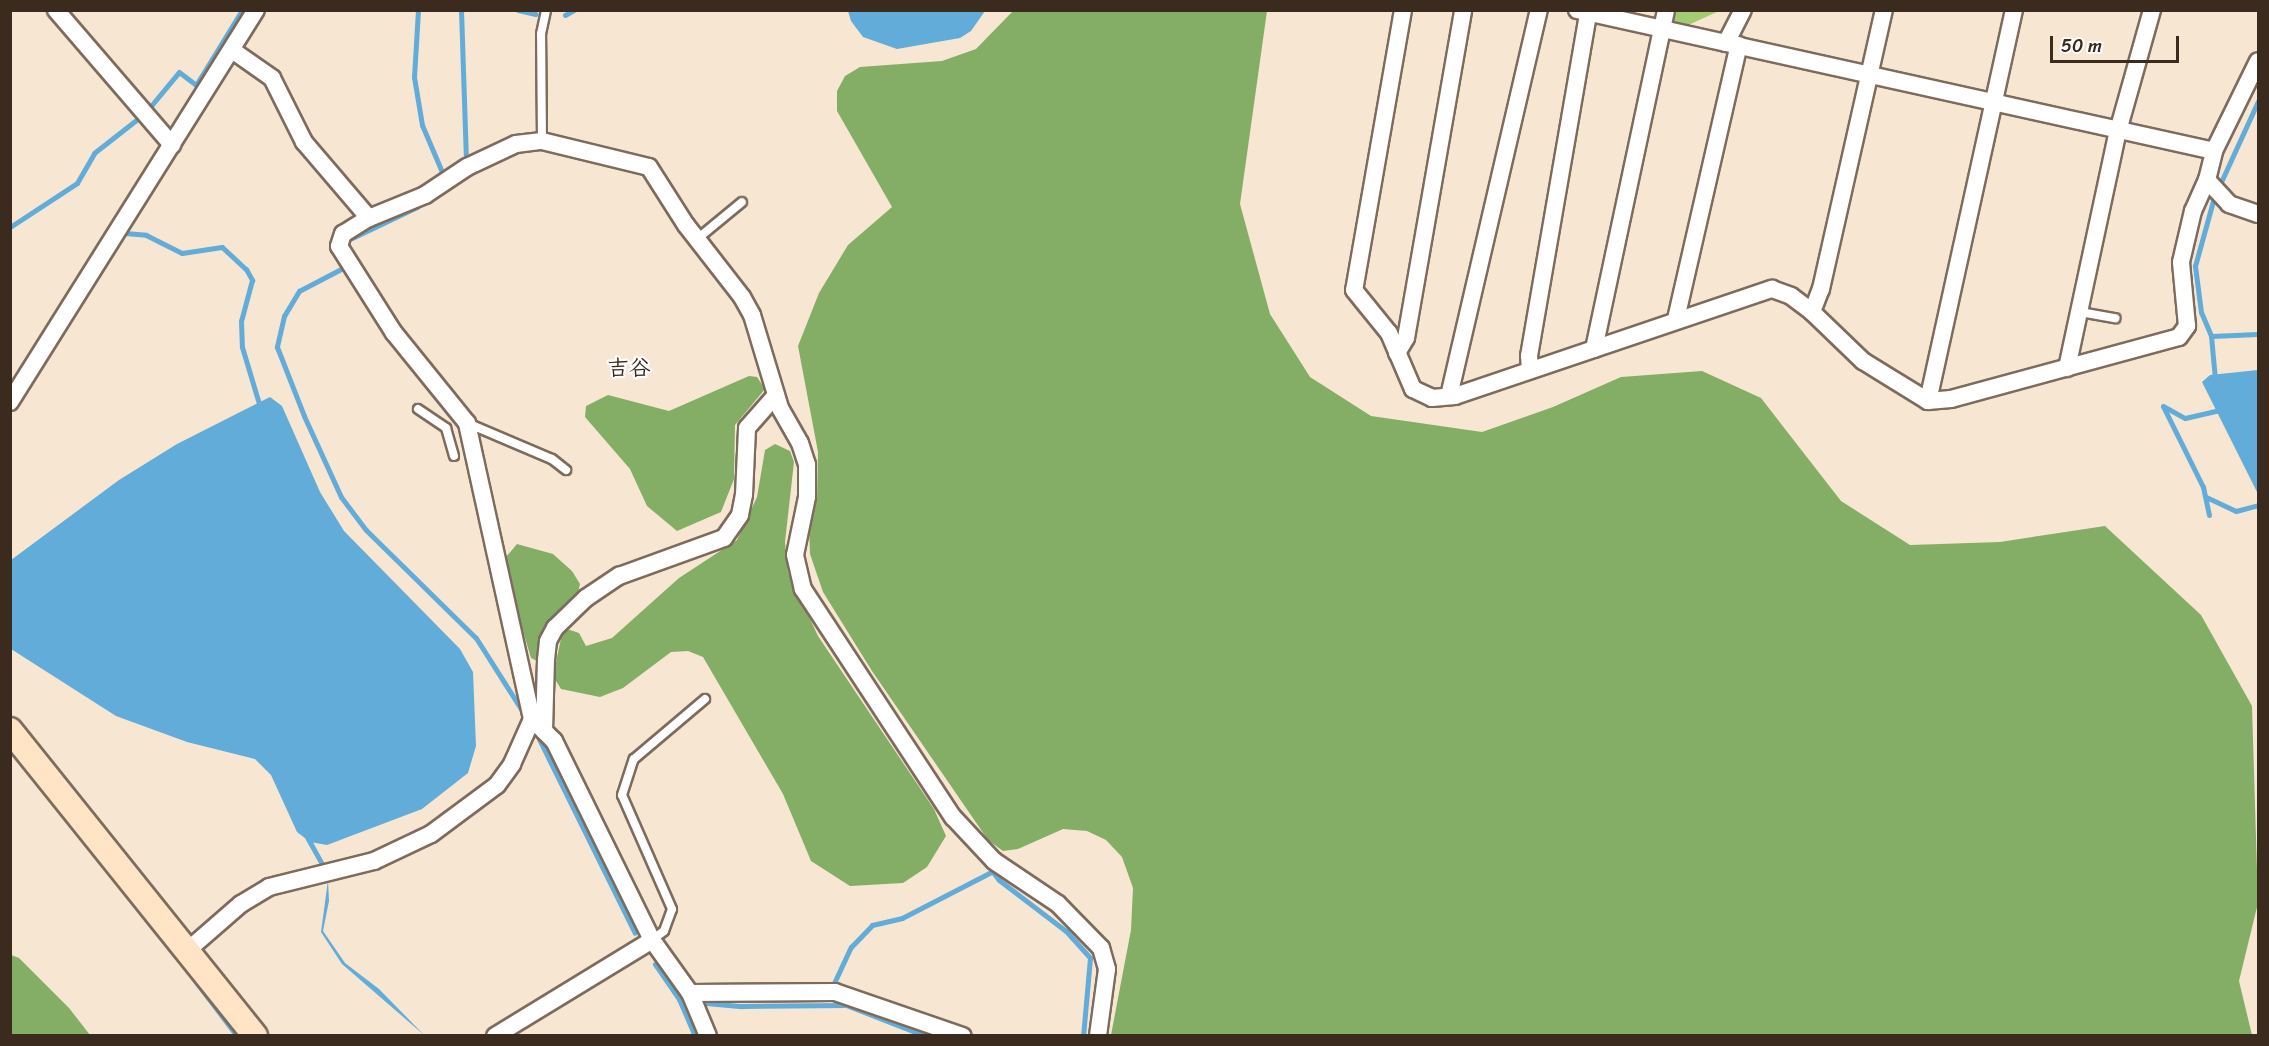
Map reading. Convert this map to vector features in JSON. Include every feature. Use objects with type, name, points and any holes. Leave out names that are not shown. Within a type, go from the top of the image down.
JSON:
[{"type":"street","points":[[56,10],[172,145]]},
{"type":"street","points":[[10,402],[256,10]]},
{"type":"street","points":[[1403,10],[1354,291],[1389,333],[1413,389],[1432,398],[1449,396],[1594,349],[1676,319],[1773,289],[1791,296],[1812,312],[1863,361],[1928,401],[1950,399],[2166,342],[2186,332],[2181,262],[2193,211],[2208,180],[2214,151],[2259,61]]},
{"type":"street","points":[[1396,352],[1406,338],[1463,10]]},
{"type":"street","points":[[1449,396],[1539,10]]},
{"type":"street","points":[[1594,349],[1666,10]]},
{"type":"street","points":[[1676,319],[1732,44],[1743,10]]},
{"type":"street","points":[[1812,312],[1821,289],[1867,75],[1884,10]]},
{"type":"street","points":[[1928,401],[2014,10]]},
{"type":"street","points":[[2067,368],[2118,131],[2152,10]]},
{"type":"street","points":[[1530,370],[1529,356],[1585,11],[2214,151]]},
{"type":"street","points":[[232,50],[272,78],[304,142],[369,218]]},
{"type":"street","points":[[708,1035],[690,993],[652,940],[554,741],[538,725],[464,419],[394,333],[339,246],[343,234],[369,218],[425,195],[478,160],[516,144],[542,141],[649,167],[697,239],[729,277],[752,315],[776,395],[807,465],[807,497],[795,555],[804,589],[953,817],[994,861],[1058,904],[1101,948],[1107,969],[1098,1035]]},
{"type":"street","points":[[2208,180],[2229,204],[2259,213]]},
{"type":"street","points":[[188,950],[241,904],[269,887],[374,861],[430,834],[497,785],[538,725],[548,641],[555,628],[586,598],[619,576],[724,538],[740,515],[744,495],[747,428],[776,395]]},
{"type":"street","points":[[10,730],[255,1035]]},
{"type":"street","points":[[495,1035],[652,940]]},
{"type":"street","points":[[690,993],[834,992],[963,1035]]},
{"type":"lane","points":[[542,141],[541,34],[546,10]]},
{"type":"lane","points":[[697,239],[742,202]]},
{"type":"lane","points":[[2080,312],[2115,318]]},
{"type":"lane","points":[[418,409],[446,428],[454,456]]},
{"type":"lane","points":[[446,428],[464,419],[552,459],[566,470]]},
{"type":"lane","points":[[652,940],[664,932],[672,909],[622,795],[634,759],[705,699]]},
{"type":"green space","points":[[1013,11],[1267,11],[1240,204],[1270,314],[1310,377],[1371,416],[1482,432],[1553,407],[1621,377],[1702,371],[1761,398],[1841,501],[1910,545],[2000,542],[2105,526],[2201,615],[2252,706],[2258,903],[2239,981],[2252,1035],[1111,1035],[1131,930],[1133,888],[1122,857],[1106,840],[1087,831],[1063,829],[1018,849],[1003,851],[988,840],[872,671],[823,592],[810,554],[809,528],[817,499],[818,452],[798,346],[819,293],[848,245],[892,207],[837,111],[837,91],[845,76],[860,67],[942,61],[976,49]]},
{"type":"green space","points":[[1671,11],[1719,11],[1684,27],[1670,24]]},
{"type":"green space","points":[[749,376],[757,377],[765,389],[735,425],[734,479],[721,512],[677,531],[647,506],[630,469],[585,417],[586,406],[608,395],[669,411]]},
{"type":"green space","points":[[775,444],[790,451],[794,462],[785,542],[788,572],[818,636],[934,809],[946,836],[927,867],[903,883],[850,886],[811,861],[783,794],[703,657],[688,651],[671,652],[623,688],[600,697],[561,689],[553,676],[562,634],[567,629],[579,633],[586,646],[612,638],[679,578],[737,540],[757,497],[765,450]]},
{"type":"green space","points":[[517,544],[553,554],[572,571],[580,584],[578,593],[547,631],[539,662],[531,658],[509,584],[506,557]]},
{"type":"green space","points":[[11,955],[19,958],[69,1008],[90,1035],[11,1035]]},
{"type":"water","points":[[848,10],[985,11],[971,31],[960,38],[897,49],[863,37],[851,21]]},
{"type":"water","points":[[2258,370],[2258,494],[2202,382],[2210,375]]},
{"type":"water","points":[[270,397],[282,406],[320,492],[344,531],[460,649],[473,672],[476,746],[468,773],[422,809],[327,845],[310,842],[297,832],[271,775],[255,759],[187,742],[116,716],[11,649],[11,560],[119,480],[177,444]]},
{"type":"water","points":[[328,880],[329,901],[323,931],[345,963],[379,989],[424,1035],[342,964],[321,932]]},
{"type":"waterway","points":[[150,107],[179,72],[196,85],[242,10]]},
{"type":"waterway","points":[[418,10],[414,77],[422,125],[442,172]]},
{"type":"waterway","points":[[461,10],[466,158]]},
{"type":"waterway","points":[[518,10],[536,14]]},
{"type":"waterway","points":[[565,15],[574,10]]},
{"type":"waterway","points":[[2221,182],[2258,101]]},
{"type":"waterway","points":[[10,227],[77,183],[94,153],[140,117]]},
{"type":"waterway","points":[[2213,201],[2195,266],[2201,312],[2211,336],[2215,379]]},
{"type":"waterway","points":[[352,238],[417,207]]},
{"type":"waterway","points":[[2175,258],[2183,220]]},
{"type":"waterway","points":[[125,233],[146,235],[182,253],[222,247],[246,269],[252,280],[241,321],[242,347],[260,407]]},
{"type":"waterway","points":[[341,269],[299,291],[284,316],[277,347],[304,416],[341,497],[366,530],[476,638],[521,709]]},
{"type":"waterway","points":[[2211,336],[2258,334]]},
{"type":"waterway","points":[[2209,515],[2203,487],[2163,406],[2185,418],[2223,409]]},
{"type":"waterway","points":[[2206,497],[2236,511],[2258,505]]},
{"type":"waterway","points":[[539,739],[635,933]]},
{"type":"waterway","points":[[307,837],[322,864]]},
{"type":"waterway","points":[[992,871],[999,880],[1066,931],[1090,958],[1083,1036]]},
{"type":"waterway","points":[[834,983],[851,947],[872,925],[902,918],[993,871]]},
{"type":"waterway","points":[[141,913],[178,959]]},
{"type":"waterway","points":[[655,964],[679,999],[695,1036]]},
{"type":"waterway","points":[[193,978],[237,1036]]},
{"type":"waterway","points":[[706,1003],[742,1006],[846,1005],[926,1036]]},
{"type":"district","name":"吉谷","points":[[629,368]]}]
